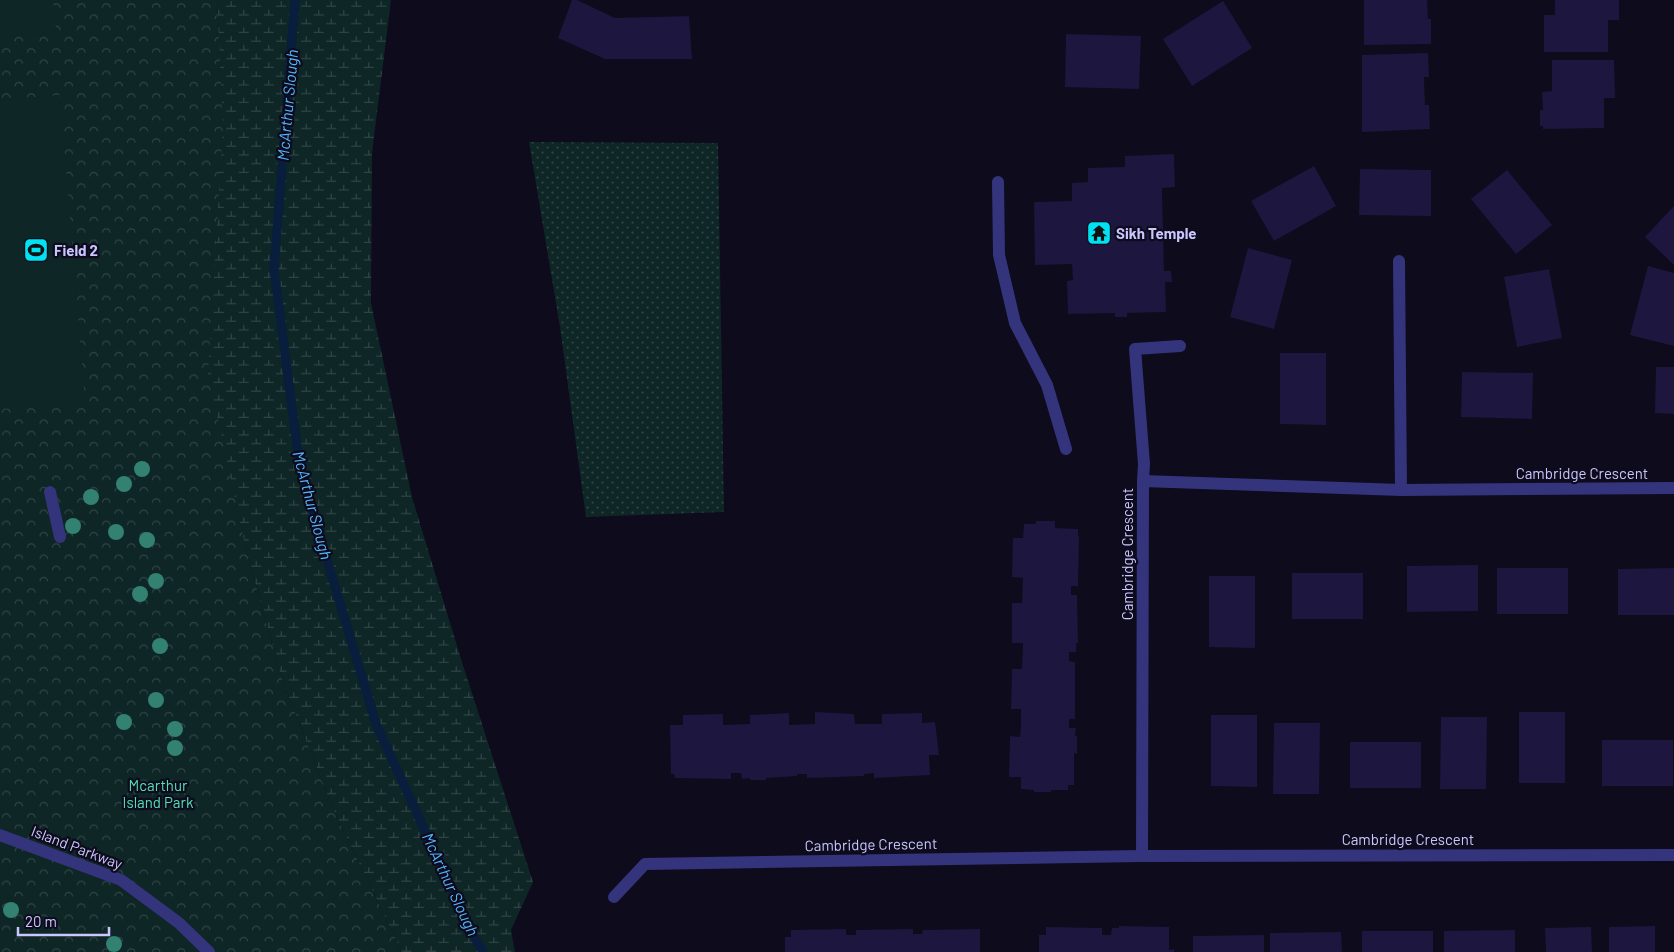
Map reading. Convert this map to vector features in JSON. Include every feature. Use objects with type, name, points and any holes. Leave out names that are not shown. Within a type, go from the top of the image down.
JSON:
[{"type":"street","points":[[998,182],[999,255],[1015,323],[1047,384],[1066,449]]},
{"type":"street","points":[[1399,261],[1401,490]]},
{"type":"street","points":[[1143,481],[1144,464],[1135,349],[1180,346]]},
{"type":"street","name":"Cambridge Crescent","points":[[1142,856],[1143,481],[1401,490],[1674,488]]},
{"type":"street","points":[[50,492],[60,537]]},
{"type":"street","name":"Island Parkway","points":[[0,835],[121,880],[179,923],[209,952]]},
{"type":"street","name":"Cambridge Crescent","points":[[614,897],[645,864],[1142,856],[1674,855]]},
{"type":"green space","name":"Mcarthur Island Park","points":[[0,0],[217,0],[246,549],[281,676],[333,809],[402,952],[0,952]]},
{"type":"green space","points":[[0,0],[53,0],[56,31],[0,36]]},
{"type":"green space","points":[[217,0],[391,0],[372,153],[371,303],[412,497],[461,659],[533,882],[511,930],[515,952],[402,952],[333,809],[281,676],[246,549],[208,374],[223,125]]},
{"type":"green space","name":"Field 2","points":[[60,95],[85,402],[0,409],[0,100]]},
{"type":"green space","points":[[529,142],[718,143],[724,512],[586,517],[560,327]]},
{"type":"building","points":[[572,0],[577,0],[615,18],[689,16],[692,59],[605,59],[558,38]]},
{"type":"building","points":[[1364,0],[1427,0],[1428,19],[1431,19],[1431,44],[1364,45]]},
{"type":"building","points":[[1555,0],[1619,0],[1619,20],[1608,20],[1608,52],[1544,52],[1544,15],[1555,15]]},
{"type":"building","points":[[1223,1],[1252,48],[1192,86],[1163,39]]},
{"type":"building","points":[[1066,34],[1141,36],[1139,89],[1065,87]]},
{"type":"building","points":[[1428,53],[1429,77],[1424,77],[1425,105],[1429,105],[1430,129],[1362,132],[1362,55]]},
{"type":"building","points":[[1552,60],[1614,60],[1615,98],[1604,98],[1604,128],[1543,129],[1543,126],[1540,126],[1540,110],[1543,110],[1542,92],[1552,91]]},
{"type":"building","name":"Sikh Temple","points":[[1174,154],[1175,187],[1162,188],[1164,271],[1171,271],[1172,282],[1165,282],[1166,312],[1127,313],[1127,317],[1115,317],[1115,313],[1068,314],[1067,281],[1073,280],[1072,264],[1035,265],[1034,202],[1072,201],[1072,183],[1088,182],[1088,168],[1125,167],[1125,156]]},
{"type":"building","points":[[1314,166],[1336,206],[1274,241],[1251,201]]},
{"type":"building","points":[[1360,169],[1431,170],[1431,216],[1359,215]]},
{"type":"building","points":[[1507,170],[1552,225],[1516,254],[1471,199]]},
{"type":"building","points":[[1674,206],[1674,265],[1645,237]]},
{"type":"building","points":[[1248,248],[1292,260],[1274,329],[1230,317]]},
{"type":"building","points":[[1648,266],[1674,273],[1674,346],[1630,335]]},
{"type":"building","points":[[1549,269],[1562,338],[1517,347],[1504,277]]},
{"type":"building","points":[[1280,353],[1326,353],[1326,425],[1280,424]]},
{"type":"building","points":[[1656,367],[1674,367],[1674,414],[1655,413]]},
{"type":"building","points":[[1462,372],[1533,373],[1532,419],[1461,417]]},
{"type":"building","points":[[1036,521],[1055,521],[1055,528],[1078,529],[1079,536],[1078,586],[1071,586],[1071,595],[1077,595],[1078,643],[1076,643],[1076,652],[1069,652],[1069,661],[1075,662],[1075,719],[1069,719],[1069,728],[1076,728],[1075,736],[1077,736],[1077,754],[1074,753],[1074,785],[1068,785],[1068,790],[1051,790],[1051,792],[1034,792],[1034,790],[1021,789],[1021,777],[1009,777],[1010,736],[1020,737],[1021,726],[1021,709],[1011,709],[1012,669],[1022,669],[1023,643],[1012,643],[1012,603],[1022,603],[1023,578],[1012,577],[1013,538],[1023,538],[1024,524],[1036,524]]},
{"type":"building","points":[[1478,565],[1478,611],[1407,612],[1407,566]]},
{"type":"building","points":[[1497,568],[1568,568],[1568,614],[1497,614]]},
{"type":"building","points":[[1674,568],[1674,615],[1618,615],[1618,569]]},
{"type":"building","points":[[1292,573],[1363,573],[1363,619],[1292,619]]},
{"type":"building","points":[[1209,576],[1255,576],[1255,648],[1209,647]]},
{"type":"building","points":[[815,712],[854,714],[855,724],[882,724],[882,714],[922,713],[922,723],[935,722],[939,755],[929,755],[930,775],[874,778],[874,773],[864,774],[864,776],[807,778],[807,774],[797,774],[797,776],[766,778],[766,780],[750,780],[750,778],[742,779],[741,773],[731,773],[731,779],[675,778],[674,774],[671,774],[670,725],[683,725],[683,715],[723,714],[723,725],[750,724],[750,715],[789,713],[789,725],[815,724]]},
{"type":"building","points":[[1519,712],[1565,712],[1565,783],[1519,783]]},
{"type":"building","points":[[1211,715],[1257,715],[1257,787],[1211,786]]},
{"type":"building","points":[[1441,717],[1487,717],[1486,789],[1440,789]]},
{"type":"building","points":[[1274,723],[1320,723],[1319,794],[1273,794]]},
{"type":"building","points":[[1602,740],[1673,740],[1673,786],[1602,786]]},
{"type":"building","points":[[1350,742],[1421,742],[1421,788],[1350,788]]},
{"type":"building","points":[[1119,926],[1169,927],[1169,950],[1174,949],[1174,952],[1039,952],[1039,935],[1046,935],[1046,927],[1102,928],[1102,935],[1111,935],[1112,928],[1119,928]]},
{"type":"building","points":[[1655,926],[1655,952],[1609,952],[1609,927]]},
{"type":"building","points":[[1591,927],[1592,952],[1546,952],[1545,928]]},
{"type":"building","points":[[846,929],[846,935],[856,935],[856,930],[913,929],[913,934],[922,934],[923,930],[980,929],[980,952],[785,952],[785,937],[791,937],[791,930]]},
{"type":"building","points":[[1515,930],[1515,952],[1444,952],[1444,931]]},
{"type":"building","points":[[1362,931],[1433,931],[1433,952],[1362,952]]},
{"type":"building","points":[[1341,932],[1342,952],[1270,952],[1270,933]]},
{"type":"building","points":[[1264,935],[1264,952],[1193,952],[1193,936]]},
{"type":"waterway","name":"McArthur Slough","points":[[295,0],[274,269],[300,469],[376,724],[471,931],[483,952]]},
{"type":"place","name":"Sikh Temple","points":[[1099,233]]},
{"type":"place","name":"Field 2","points":[[36,250]]}]
